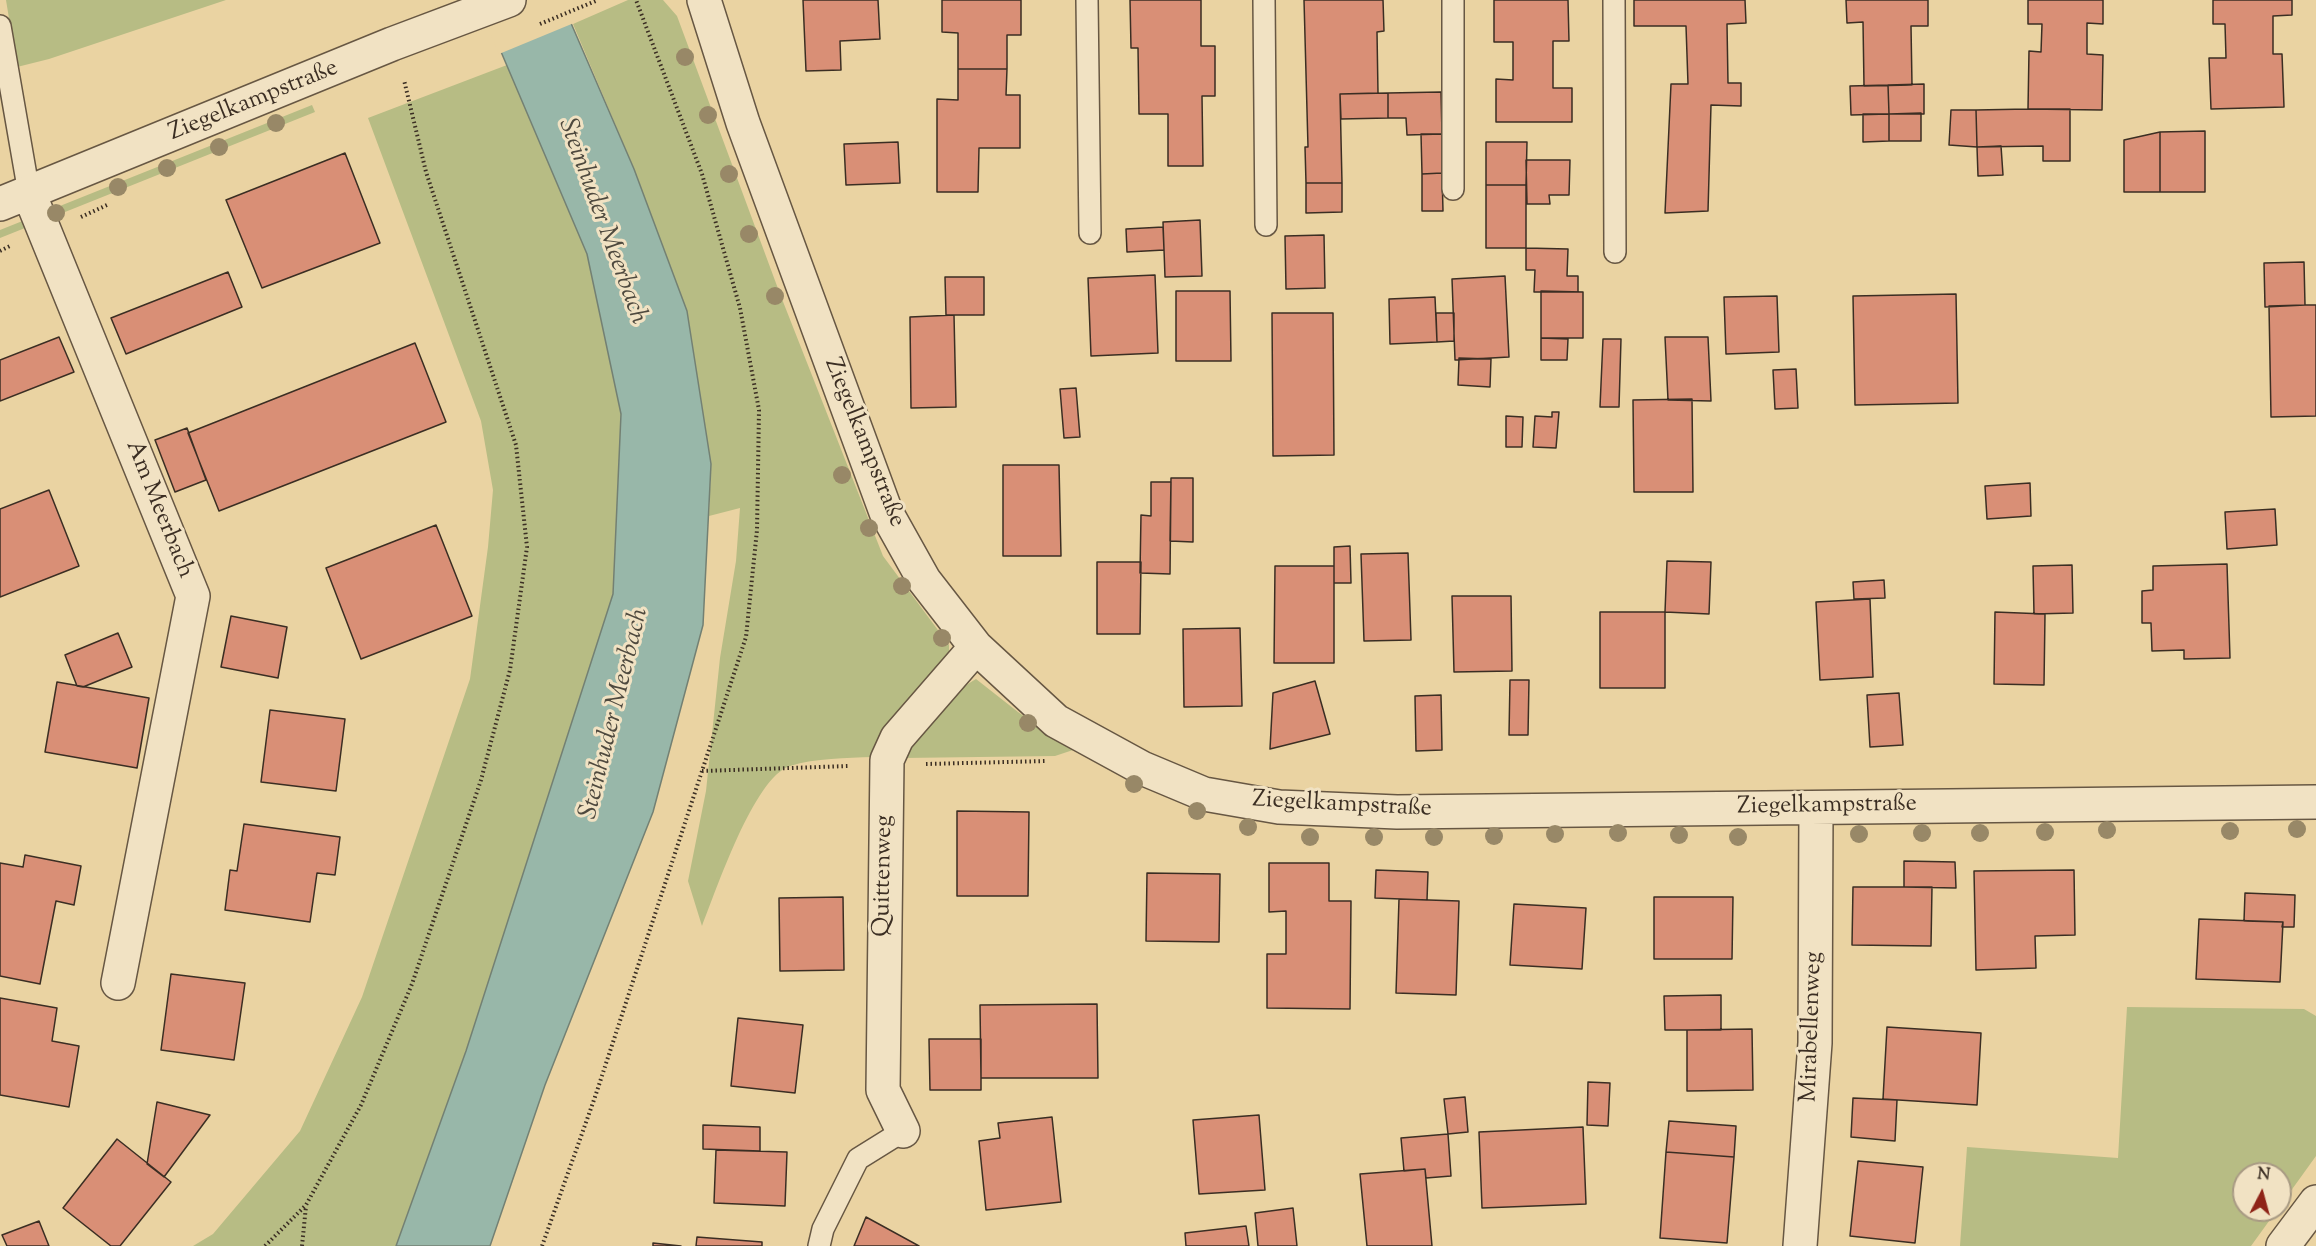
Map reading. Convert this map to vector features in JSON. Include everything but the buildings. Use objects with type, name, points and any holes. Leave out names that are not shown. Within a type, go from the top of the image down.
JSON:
[{"type":"street","name":"Ziegelkampstraße","points":[[15,199],[392,44],[508,0]]},
{"type":"street","name":"Ziegelkampstraße","points":[[704,0],[743,123],[886,512],[924,580],[976,647],[1056,721],[1142,768],[1204,794],[1279,807],[1397,812],[2316,802]]},
{"type":"street","name":"Am Meerbach","points":[[15,199],[193,596],[118,983]]},
{"type":"street","name":"Quittenweg","points":[[903,1131],[883,1090],[886,760],[897,738],[976,647]]},
{"type":"street","name":"Mirabellenweg","points":[[1800,1246],[1815,1043],[1816,808]]},
{"type":"street","points":[[2283,1246],[2316,1202]]},
{"type":"lane","points":[[1087,0],[1090,233]]},
{"type":"lane","points":[[1264,0],[1266,225]]},
{"type":"lane","points":[[1453,0],[1453,189]]},
{"type":"lane","points":[[1614,0],[1615,252]]},
{"type":"lane","points":[[0,26],[15,199]]},
{"type":"lane","points":[[819,1246],[824,1229],[858,1159],[903,1131]]},
{"type":"path","points":[[591,3],[598,0]]},
{"type":"path","points":[[542,1246],[595,1097],[746,638],[757,530],[759,410],[740,308],[702,174],[636,0]]},
{"type":"path","points":[[265,1246],[306,1205],[361,1105],[412,984],[477,792],[510,670],[526,547],[516,445],[426,172],[404,77],[392,44]]},
{"type":"path","points":[[302,1246],[306,1205]]},
{"type":"green space","points":[[6,0],[226,0],[49,59],[17,67]]},
{"type":"green space","points":[[628,0],[663,0],[677,16],[780,294],[883,556],[949,645],[949,655],[873,757],[810,761],[790,766],[776,775],[750,812],[702,926],[688,881],[706,791],[720,658],[736,561],[740,508],[709,516],[711,464],[687,311],[634,169],[573,24]]},
{"type":"green space","points":[[507,65],[587,254],[621,414],[613,594],[466,1051],[396,1246],[193,1246],[213,1234],[300,1131],[362,997],[470,679],[488,547],[493,490],[481,421],[368,118]]},
{"type":"green space","points":[[312,105],[315,112],[0,238],[0,230]]},
{"type":"green space","points":[[976,679],[1018,712],[1073,750],[1055,756],[903,758],[916,735],[943,703]]},
{"type":"green space","points":[[2127,1007],[2304,1009],[2316,1016],[2316,1156],[2292,1189],[2292,1162],[2232,1162],[2232,1222],[2268,1222],[2251,1246],[1960,1246],[1967,1147],[2118,1158]]},
{"type":"water","name":"Steinhuder Meerbach","points":[[479,0],[561,0],[634,169],[687,311],[711,464],[703,625],[653,812],[545,1085],[490,1246],[396,1246],[466,1051],[613,594],[621,414],[587,254]]},
{"type":"pier","points":[[476,0],[564,0],[574,23],[499,54]]}]
